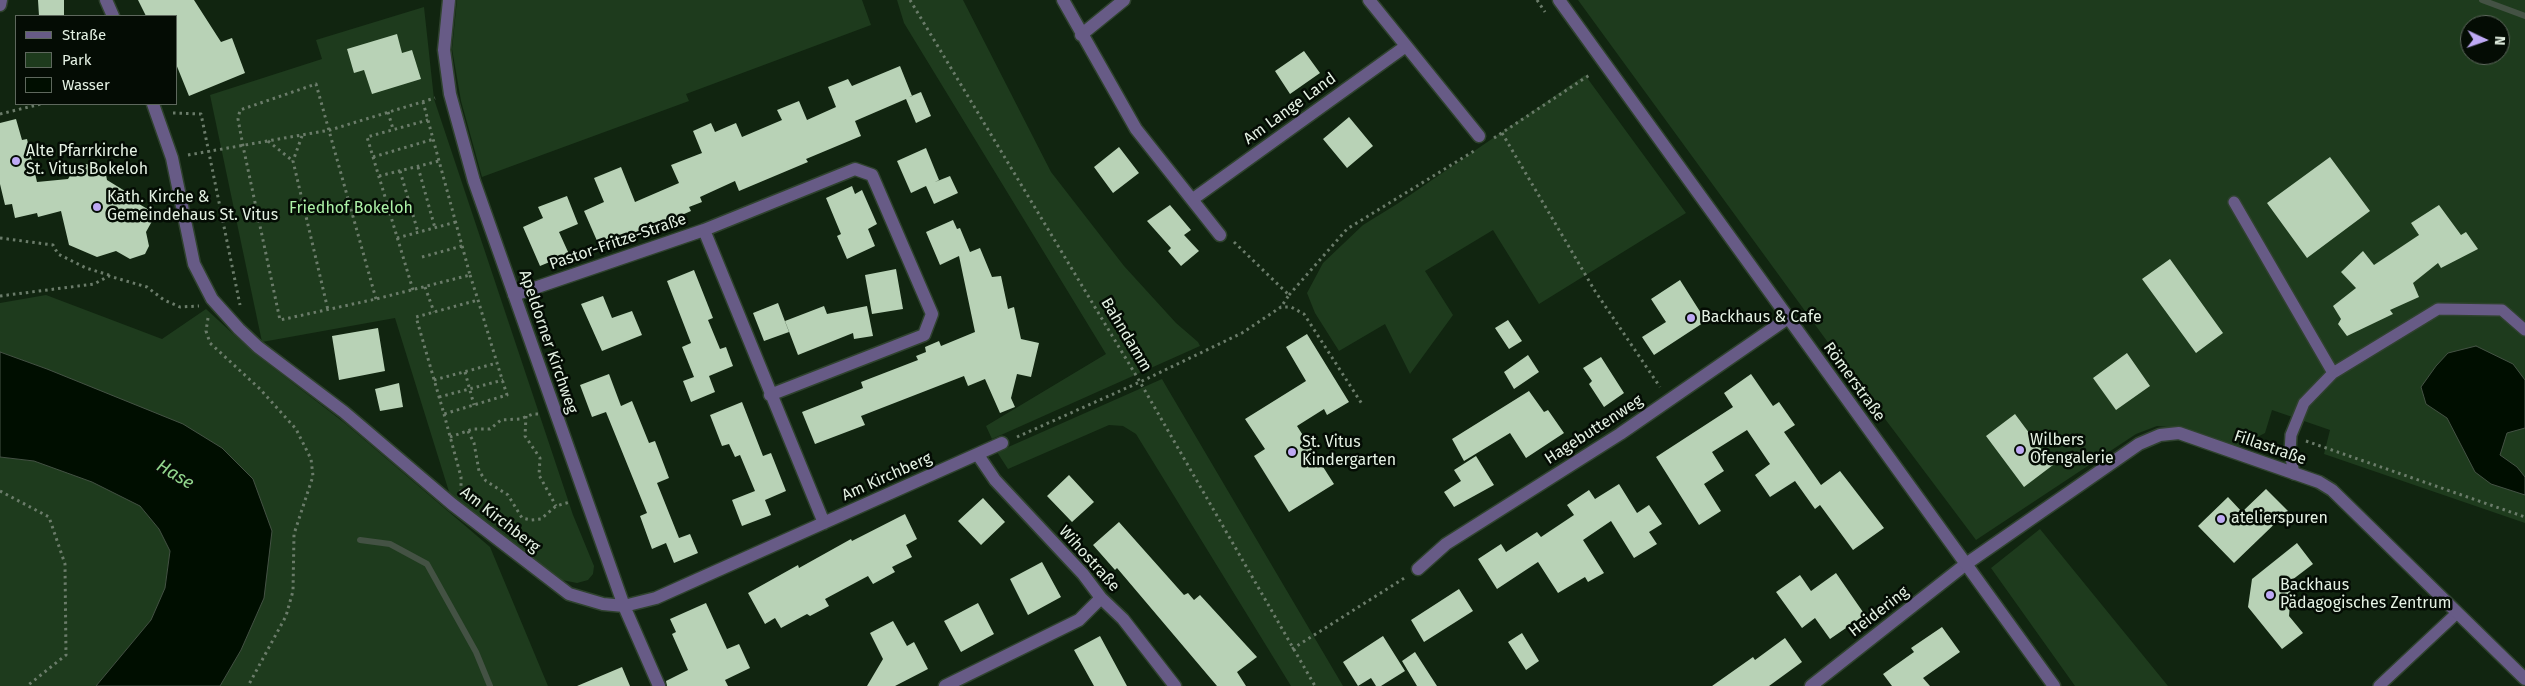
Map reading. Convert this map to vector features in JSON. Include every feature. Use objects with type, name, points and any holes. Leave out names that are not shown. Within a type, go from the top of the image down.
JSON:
[{"type":"street","points":[[0,5],[1,0]]},
{"type":"street","points":[[106,0],[112,15]]},
{"type":"street","name":"Apeldorner Kirchweg","points":[[449,0],[444,50],[450,94],[474,181],[624,606],[659,686]]},
{"type":"street","points":[[1062,0],[1136,129],[1220,234]]},
{"type":"street","points":[[1081,35],[1124,0]]},
{"type":"street","points":[[1368,0],[1479,136]]},
{"type":"street","name":"Römerstraße","points":[[1559,0],[2054,686]]},
{"type":"street","name":"Am Lange Land","points":[[1193,199],[1406,46]]},
{"type":"street","name":"Am Kirchberg","points":[[152,105],[172,158],[194,264],[212,299],[238,329],[344,412],[452,504],[569,594],[603,604],[624,606],[656,598],[1002,443]]},
{"type":"street","name":"Pastor-Fritze-Straße","points":[[514,295],[704,230],[855,169],[872,176],[932,314],[924,335],[770,395]]},
{"type":"street","name":"Pastor-Fritze-Straße","points":[[704,230],[824,523]]},
{"type":"street","name":"Hagebuttenweg","points":[[1418,569],[1446,544],[1669,400],[1788,318]]},
{"type":"street","name":"Fillastraße","points":[[1966,564],[2139,444],[2160,436],[2180,434],[2319,482],[2332,490],[2525,679]]},
{"type":"street","name":"Wihostraße","points":[[978,455],[995,480],[1083,574],[1101,598],[1123,619],[1175,686]]},
{"type":"street","name":"Heidering","points":[[1812,686],[1966,564]]},
{"type":"street","points":[[945,686],[1079,620],[1101,598]]},
{"type":"lane","points":[[2234,202],[2334,373]]},
{"type":"lane","points":[[2294,474],[2290,435],[2304,403],[2334,373],[2438,309],[2502,310],[2525,330]]},
{"type":"lane","points":[[2379,686],[2458,613]]},
{"type":"path","name":"Bahndamm","points":[[910,0],[1140,382],[1315,686]]},
{"type":"path","points":[[1493,139],[1591,74]]},
{"type":"path","points":[[376,299],[316,84],[240,110],[238,120],[280,320],[376,299],[470,275]]},
{"type":"path","points":[[172,158],[330,130],[450,94]]},
{"type":"path","points":[[423,102],[470,275],[507,395],[444,414]]},
{"type":"path","points":[[0,114],[37,105]]},
{"type":"path","points":[[169,110],[174,115],[201,114],[244,323],[238,329]]},
{"type":"path","points":[[388,112],[393,129]]},
{"type":"path","points":[[414,290],[366,137],[428,120]]},
{"type":"path","points":[[1502,133],[1595,291],[1669,400]]},
{"type":"path","points":[[302,135],[293,161],[328,310]]},
{"type":"path","points":[[373,157],[434,139]]},
{"type":"path","points":[[268,141],[293,161]]},
{"type":"path","points":[[1002,443],[1140,382],[1242,333],[1267,318],[1281,307],[1289,295],[1347,230],[1477,149]]},
{"type":"path","points":[[379,176],[439,161]]},
{"type":"path","points":[[418,166],[435,228]]},
{"type":"path","points":[[400,171],[418,232]]},
{"type":"path","points":[[397,238],[456,222]]},
{"type":"path","points":[[1220,234],[1239,244],[1289,295]]},
{"type":"path","points":[[0,238],[54,245],[58,254],[86,268],[147,287],[164,300],[180,307],[198,306],[205,303]]},
{"type":"path","points":[[422,257],[462,246]]},
{"type":"path","points":[[0,296],[94,284],[109,276]]},
{"type":"path","points":[[426,287],[434,312]]},
{"type":"path","points":[[452,504],[461,491],[461,477],[416,317],[478,300]]},
{"type":"path","points":[[1281,307],[1291,307],[1304,314],[1362,404]]},
{"type":"path","points":[[210,314],[206,331],[210,343],[260,389],[296,429],[311,460],[313,476],[294,534],[293,591],[286,616],[248,686]]},
{"type":"path","points":[[434,380],[497,363]]},
{"type":"path","points":[[465,372],[474,405]]},
{"type":"path","points":[[439,397],[503,380]]},
{"type":"path","points":[[450,437],[468,431],[490,429],[501,420],[520,419],[526,416],[543,414],[555,409]]},
{"type":"path","points":[[526,416],[525,436],[540,458],[539,475],[556,506]]},
{"type":"path","points":[[468,431],[474,443],[479,470],[486,481],[508,495],[522,518],[531,520],[541,519],[556,506],[585,497]]},
{"type":"path","points":[[2290,435],[2525,517]]},
{"type":"path","points":[[0,491],[49,517],[65,564],[66,655],[27,686]]},
{"type":"path","points":[[1292,649],[1418,569]]},
{"type":"green space","points":[[457,0],[862,0],[871,25],[686,94],[689,101],[482,177],[461,101],[452,49]]},
{"type":"green space","points":[[897,0],[963,0],[1051,172],[1124,266],[1176,323],[1198,342],[1200,346],[992,439],[986,426],[1106,354],[904,23]]},
{"type":"green space","points":[[1578,0],[2525,0],[2525,523],[2324,454],[2330,430],[2272,410],[2265,433],[2238,447],[2179,428],[2157,426],[2136,434],[1976,540],[1843,363]]},
{"type":"green space","name":"Friedhof Bokeloh","points":[[424,7],[434,99],[573,515],[594,566],[593,574],[588,580],[577,583],[562,580],[545,571],[450,495],[395,318],[262,342],[210,95],[322,59],[316,40]]},
{"type":"green space","points":[[1585,75],[1686,213],[1539,304],[1493,230],[1425,271],[1453,315],[1410,374],[1385,324],[1339,351],[1315,313],[1307,293],[1323,263],[1363,225],[1397,204]]},
{"type":"green space","points":[[46,295],[162,339],[206,309],[254,353],[346,424],[490,547],[548,686],[220,686],[241,650],[264,598],[47,369],[0,352],[0,303]]},
{"type":"green space","points":[[1162,379],[1343,686],[1291,686],[1136,434],[1123,426],[1109,425],[1008,469],[997,452]]},
{"type":"green space","points":[[0,457],[34,461],[92,482],[140,506],[159,529],[170,551],[165,588],[151,620],[96,686],[0,686]]},
{"type":"green space","points":[[2040,529],[2168,686],[2075,686],[1991,568]]},
{"type":"water","points":[[2476,346],[2513,364],[2525,380],[2525,428],[2507,433],[2500,455],[2517,467],[2525,477],[2525,495],[2491,484],[2475,472],[2447,418],[2426,404],[2421,387],[2436,366],[2448,353]]},
{"type":"water","name":"Hase","points":[[0,352],[183,424],[222,448],[253,479],[272,531],[264,598],[241,650],[220,686],[96,686],[151,620],[165,588],[170,551],[159,529],[140,506],[92,482],[34,461],[0,457]]},
{"type":"building","points":[[38,0],[64,0],[64,15],[39,15]]},
{"type":"building","points":[[138,0],[194,0],[221,42],[232,38],[245,73],[189,96],[178,69],[178,15],[146,15]]},
{"type":"building","points":[[397,34],[402,53],[412,50],[421,79],[372,94],[364,70],[354,73],[347,49]]},
{"type":"building","points":[[1304,51],[1320,73],[1290,94],[1275,71]]},
{"type":"building","points":[[900,66],[912,96],[921,92],[931,116],[916,123],[906,99],[855,121],[861,136],[806,159],[808,162],[739,191],[735,181],[700,197],[702,202],[689,207],[691,211],[601,250],[584,211],[604,202],[594,178],[621,167],[635,202],[679,183],[671,165],[702,153],[693,131],[711,123],[715,132],[736,123],[742,137],[782,120],[777,110],[799,101],[807,120],[836,107],[828,87],[848,79],[852,86]]},
{"type":"building","points":[[1349,117],[1373,146],[1347,168],[1323,139]]},
{"type":"building","name":"Kath. Kirche & Gemeindehaus St. Vitus","points":[[16,119],[22,140],[27,139],[37,182],[68,179],[76,166],[87,164],[106,175],[107,180],[133,196],[134,201],[156,214],[146,232],[149,246],[145,254],[130,259],[116,251],[97,257],[69,245],[61,211],[38,217],[37,213],[15,218],[12,204],[5,205],[0,184],[0,123]]},
{"type":"building","points":[[1119,147],[1139,173],[1113,193],[1094,167]]},
{"type":"building","points":[[926,148],[939,180],[935,182],[950,176],[958,193],[934,204],[926,186],[911,193],[897,161]]},
{"type":"building","points":[[2330,157],[2370,211],[2307,258],[2267,203]]},
{"type":"building","points":[[852,186],[855,194],[862,190],[877,224],[868,229],[875,246],[847,259],[837,236],[841,234],[826,198]]},
{"type":"building","points":[[567,196],[578,224],[559,232],[569,254],[540,266],[523,227],[543,218],[538,207]]},
{"type":"building","points":[[1170,205],[1191,230],[1184,235],[1199,251],[1181,266],[1168,251],[1171,248],[1147,221]]},
{"type":"building","points":[[2439,205],[2461,235],[2466,232],[2478,249],[2441,268],[2438,263],[2413,283],[2419,297],[2390,310],[2393,314],[2347,336],[2338,324],[2341,319],[2333,306],[2356,288],[2341,272],[2363,251],[2374,265],[2419,235],[2411,223]]},
{"type":"building","points":[[953,220],[957,229],[960,228],[970,252],[980,248],[992,277],[1001,276],[1008,309],[1014,307],[1021,339],[1039,343],[1031,377],[1017,374],[1011,398],[1015,407],[1000,413],[985,379],[968,386],[964,376],[861,416],[865,425],[815,444],[802,412],[863,388],[861,382],[918,360],[916,356],[926,352],[925,347],[939,341],[941,346],[975,332],[959,256],[940,265],[926,232]]},
{"type":"building","points":[[2170,259],[2223,333],[2196,353],[2142,279]]},
{"type":"building","points":[[896,269],[903,309],[872,314],[865,275]]},
{"type":"building","points":[[694,270],[713,318],[708,320],[720,349],[726,347],[733,366],[709,376],[715,392],[691,402],[683,381],[694,377],[682,347],[691,343],[667,281]]},
{"type":"building","points":[[1680,280],[1706,321],[1654,355],[1642,337],[1666,322],[1651,299]]},
{"type":"building","points":[[603,296],[612,318],[632,311],[642,335],[602,351],[581,304]]},
{"type":"building","points":[[778,303],[789,332],[764,341],[753,313]]},
{"type":"building","points":[[824,306],[827,314],[867,306],[873,336],[854,339],[853,333],[798,355],[785,321]]},
{"type":"building","points":[[1508,320],[1522,341],[1509,349],[1495,328]]},
{"type":"building","points":[[378,328],[385,371],[339,380],[332,336]]},
{"type":"building","points":[[1307,334],[1349,402],[1327,415],[1324,409],[1297,426],[1334,484],[1289,512],[1254,456],[1265,449],[1245,419],[1306,381],[1286,347]]},
{"type":"building","points":[[2127,353],[2150,386],[2116,410],[2093,378]]},
{"type":"building","points":[[1528,355],[1539,372],[1514,389],[1504,372]]},
{"type":"building","points":[[1601,357],[1624,393],[1604,407],[1589,384],[1592,381],[1583,368]]},
{"type":"building","points":[[609,374],[621,406],[632,401],[649,443],[655,441],[669,478],[657,483],[679,538],[690,534],[698,553],[674,563],[666,543],[652,549],[640,516],[647,513],[606,412],[592,417],[580,385]]},
{"type":"building","points":[[1751,374],[1773,406],[1779,402],[1795,425],[1784,432],[1821,485],[1840,471],[1884,528],[1853,550],[1820,505],[1815,509],[1795,481],[1770,497],[1755,475],[1770,464],[1747,430],[1712,452],[1724,471],[1704,484],[1721,511],[1699,525],[1656,457],[1733,407],[1724,393]]},
{"type":"building","points":[[399,383],[403,407],[380,411],[375,389]]},
{"type":"building","points":[[1529,391],[1544,412],[1548,410],[1564,433],[1526,458],[1510,433],[1464,461],[1452,439]]},
{"type":"building","points":[[742,402],[763,456],[771,453],[786,491],[765,500],[771,515],[742,526],[732,500],[755,491],[740,455],[735,457],[729,444],[722,446],[710,415]]},
{"type":"building","name":"Wilbers Ofengalerie","points":[[2015,414],[2053,465],[2024,487],[1986,436]]},
{"type":"building","points":[[1476,456],[1494,485],[1454,507],[1444,492],[1461,481],[1454,470]]},
{"type":"building","points":[[1069,475],[1094,502],[1072,522],[1047,496]]},
{"type":"building","points":[[1619,484],[1637,513],[1649,505],[1662,524],[1649,532],[1657,544],[1634,558],[1611,521],[1583,540],[1604,573],[1588,582],[1585,577],[1558,593],[1538,562],[1497,589],[1478,559],[1501,544],[1506,552],[1537,532],[1541,537],[1574,515],[1567,505],[1589,490],[1595,499]]},
{"type":"building","points":[[2266,489],[2288,511],[2234,563],[2198,526],[2228,497],[2242,512]]},
{"type":"building","points":[[983,498],[1005,522],[981,545],[958,521]]},
{"type":"building","points":[[905,514],[917,539],[906,545],[912,557],[892,567],[895,572],[873,584],[868,576],[825,599],[829,606],[810,616],[807,614],[781,628],[775,618],[765,624],[748,593],[798,565],[799,568],[851,539],[852,541]]},
{"type":"building","points":[[1119,522],[1184,595],[1188,593],[1194,600],[1200,595],[1257,657],[1237,672],[1246,686],[1217,686],[1117,568],[1115,570],[1093,545]]},
{"type":"building","name":"Backhaus Pädagogisches Zentrum","points":[[2297,543],[2313,564],[2292,580],[2289,616],[2303,633],[2282,649],[2248,607],[2252,579]]},
{"type":"building","points":[[1042,562],[1061,597],[1028,615],[1010,579]]},
{"type":"building","points":[[1836,573],[1865,615],[1830,639],[1815,618],[1802,628],[1776,592],[1800,575],[1811,591]]},
{"type":"building","points":[[1459,589],[1473,611],[1424,642],[1411,620]]},
{"type":"building","points":[[706,603],[727,649],[739,644],[750,668],[725,680],[728,686],[667,686],[666,681],[688,670],[672,634],[676,632],[670,619]]},
{"type":"building","points":[[978,603],[994,634],[961,652],[944,621]]},
{"type":"building","points":[[893,621],[907,646],[914,642],[928,669],[895,686],[867,686],[883,659],[870,633]]},
{"type":"building","points":[[1942,627],[1960,652],[1923,678],[1930,686],[1892,686],[1883,674],[1914,652],[1911,648]]},
{"type":"building","points":[[1522,633],[1539,661],[1526,670],[1508,642]]},
{"type":"building","points":[[1100,636],[1127,686],[1094,686],[1074,650]]},
{"type":"building","points":[[1383,636],[1405,671],[1381,686],[1376,686],[1371,678],[1358,686],[1343,662]]},
{"type":"building","points":[[1785,638],[1802,662],[1769,686],[1712,686],[1753,657],[1755,660]]},
{"type":"building","points":[[1415,652],[1437,686],[1417,686],[1402,661]]},
{"type":"building","points":[[622,667],[630,686],[577,686]]},
{"type":"waterway","points":[[2482,0],[2525,16]]},
{"type":"waterway","points":[[360,540],[390,544],[427,564],[476,652],[490,686]]},
{"type":"place","name":"Alte Pfarrkirche St. Vitus Bokeloh","points":[[16,161]]},
{"type":"place","name":"Kath. Kirche & Gemeindehaus St. Vitus","points":[[97,207]]},
{"type":"place","name":"Backhaus & Cafe","points":[[1691,318]]},
{"type":"place","name":"Wilbers Ofengalerie","points":[[2020,450]]},
{"type":"place","name":"St. Vitus Kindergarten","points":[[1292,452]]},
{"type":"place","name":"atelierspuren","points":[[2221,519]]},
{"type":"place","name":"Backhaus Pädagogisches Zentrum","points":[[2270,595]]}]
